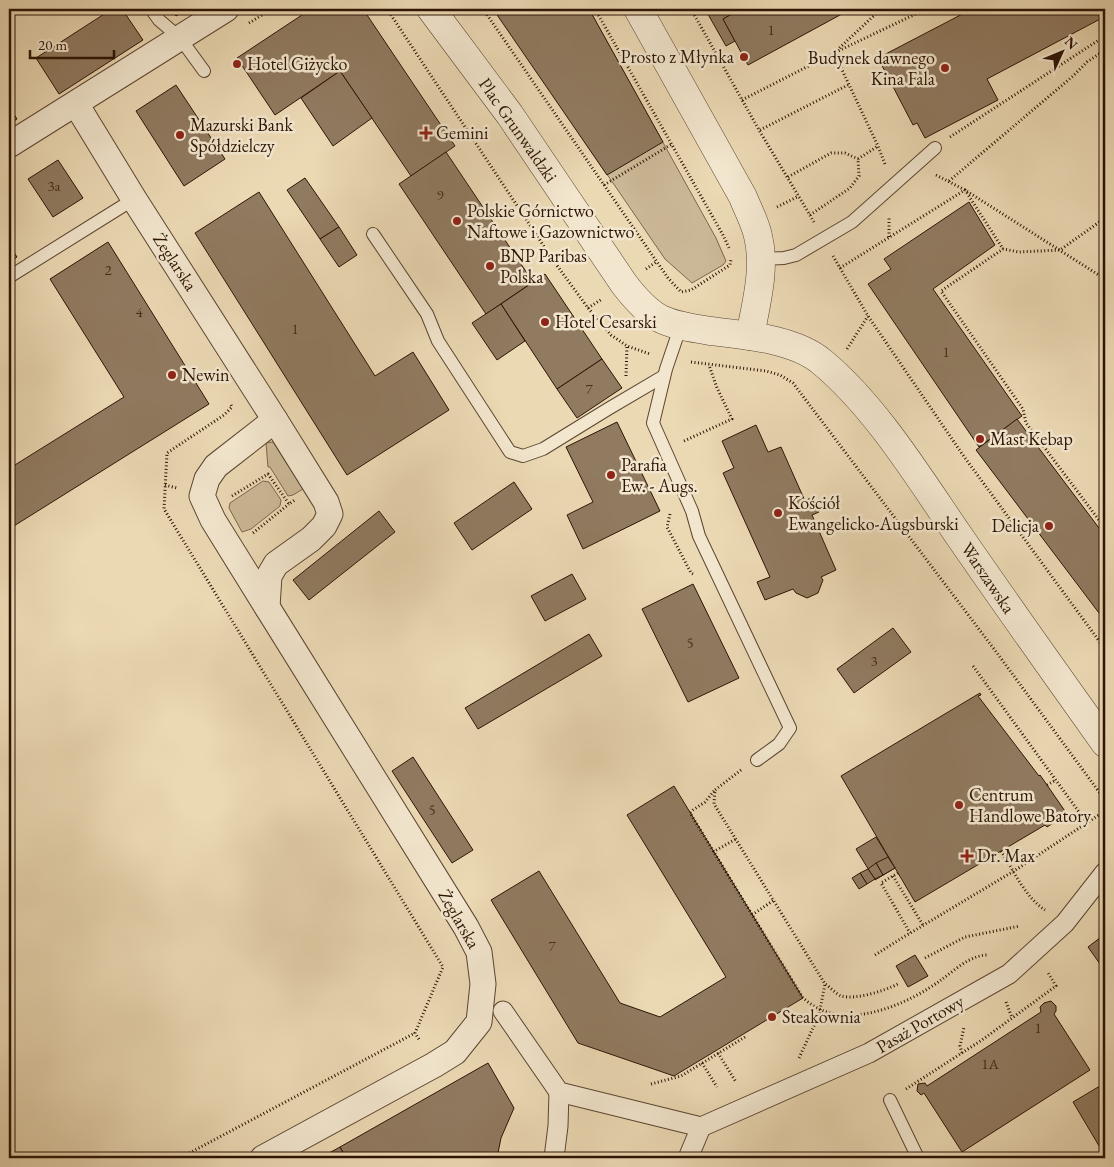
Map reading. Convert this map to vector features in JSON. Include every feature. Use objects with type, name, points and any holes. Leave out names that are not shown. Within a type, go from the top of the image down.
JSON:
[{"type":"street","points":[[9,145],[226,9]]},
{"type":"street","name":"Plac Grunwaldzki","points":[[431,9],[510,115],[634,297],[661,319],[682,325],[750,336],[798,348],[809,353],[830,368]]},
{"type":"street","points":[[638,9],[742,197],[759,238],[759,288],[750,336]]},
{"type":"street","name":"Żeglarska","points":[[76,104],[326,502],[330,514],[324,526],[311,539],[276,564],[269,576],[267,608]]},
{"type":"street","name":"Warszawska","points":[[830,368],[868,408],[918,476],[1105,743]]},
{"type":"street","points":[[202,496],[207,479],[216,466],[275,420]]},
{"type":"street","name":"Żeglarska","points":[[202,496],[214,520],[267,608],[466,927],[479,952],[483,984],[479,1022],[455,1052],[263,1158]]},
{"type":"street","name":"Pasaż Portowy","points":[[701,1127],[870,1053],[1009,974],[1064,923],[1105,872]]},
{"type":"street","points":[[503,1010],[559,1092],[558,1126],[554,1158]]},
{"type":"street","points":[[559,1092],[701,1127],[688,1158]]},
{"type":"lane","points":[[151,9],[159,20],[180,38],[204,71]]},
{"type":"lane","points":[[760,259],[784,258],[796,255],[824,240],[852,222],[935,148]]},
{"type":"lane","points":[[9,277],[134,199]]},
{"type":"lane","points":[[373,234],[427,314],[438,341],[510,452],[523,456],[543,449],[664,376]]},
{"type":"lane","points":[[682,325],[669,359],[653,423],[692,511],[699,536],[790,728],[779,744],[757,760]]},
{"type":"lane","points":[[890,1100],[918,1158]]},
{"type":"path","points":[[247,24],[272,9]]},
{"type":"path","points":[[387,9],[553,260],[588,308],[612,335],[627,346],[669,359],[766,370],[780,374],[792,383],[997,653],[1105,800]]},
{"type":"path","points":[[483,9],[668,278],[681,292],[691,290],[730,265],[730,249],[596,9]]},
{"type":"path","points":[[691,9],[759,130],[868,316],[966,458],[1105,650]]},
{"type":"path","points":[[834,53],[881,9]]},
{"type":"path","points":[[742,100],[926,9]]},
{"type":"path","points":[[935,148],[1105,36]]},
{"type":"path","points":[[949,181],[1087,62],[1105,50]]},
{"type":"path","points":[[834,53],[886,166],[889,190],[889,237]]},
{"type":"path","points":[[759,130],[848,85]]},
{"type":"path","points":[[604,186],[672,144]]},
{"type":"path","points":[[858,160],[878,146]]},
{"type":"path","points":[[788,177],[831,153],[845,152],[858,160]]},
{"type":"path","points":[[810,215],[850,188],[859,176],[858,160]]},
{"type":"path","points":[[914,167],[949,181],[965,190],[1105,279]]},
{"type":"path","points":[[840,268],[965,190]]},
{"type":"path","points":[[965,190],[1003,249]]},
{"type":"path","points":[[1105,218],[1060,250],[1019,252],[1003,249],[941,291],[1023,409],[1026,423],[1105,528]]},
{"type":"path","points":[[830,368],[845,352],[868,316]]},
{"type":"path","points":[[626,398],[627,346]]},
{"type":"path","points":[[665,450],[732,420],[717,388],[710,365]]},
{"type":"path","points":[[165,485],[222,502],[268,474],[289,504]]},
{"type":"path","points":[[247,534],[255,532],[289,504],[316,487]]},
{"type":"path","points":[[672,506],[667,527],[691,574],[696,575]]},
{"type":"path","points":[[973,666],[1088,823]]},
{"type":"path","points":[[757,760],[714,790],[706,802],[690,813],[803,998],[820,1009],[835,1014],[856,1015],[881,1011],[907,1001],[940,981],[963,964],[981,955],[988,956]]},
{"type":"path","points":[[1047,785],[1056,780]]},
{"type":"path","points":[[714,790],[714,804],[825,984],[841,996],[864,996],[898,984]]},
{"type":"path","points":[[875,955],[1014,871],[1105,811]]},
{"type":"path","points":[[714,852],[736,839]]},
{"type":"path","points":[[1001,851],[1028,893],[1039,906]]},
{"type":"path","points":[[898,873],[881,883],[910,933]]},
{"type":"path","points":[[893,876],[923,925]]},
{"type":"path","points":[[752,915],[774,900]]},
{"type":"path","points":[[925,958],[965,937],[1020,926]]},
{"type":"path","points":[[890,1100],[982,1040],[1056,986],[1046,969]]},
{"type":"path","points":[[795,1064],[819,1015],[825,984]]},
{"type":"path","points":[[962,1053],[960,1046],[964,1024]]},
{"type":"path","points":[[180,1158],[415,1033]]},
{"type":"path","points":[[651,1084],[681,1076],[745,1037]]},
{"type":"path","points":[[718,1053],[736,1082]]},
{"type":"path","points":[[702,1063],[716,1087]]},
{"type":"shaded area","points":[[494,9],[589,9],[716,238],[726,261],[723,265],[692,283],[665,259]]},
{"type":"shaded area","points":[[273,442],[303,489],[293,495],[288,496],[270,467],[268,467],[266,443]]},
{"type":"shaded area","points":[[263,481],[269,482],[281,500],[280,506],[251,529],[242,532],[229,508],[230,503]]},
{"type":"building","points":[[112,9],[122,9],[143,40],[59,94],[36,58]]},
{"type":"building","points":[[171,9],[187,9],[176,16]]},
{"type":"building","points":[[311,9],[363,9],[455,146],[411,176],[340,71],[275,115],[237,58]]},
{"type":"building","points":[[493,9],[589,9],[663,142],[607,175]]},
{"type":"building","points":[[705,9],[741,9],[723,19],[735,41],[726,46]]},
{"type":"building","points":[[741,9],[851,9],[748,65],[723,19]]},
{"type":"building","name":"Budynek dawnego Kina Fala","points":[[972,9],[1100,9],[1104,17],[987,79],[998,100],[925,138],[917,123],[913,125],[878,58]]},
{"type":"building","points":[[340,71],[372,118],[333,146],[301,98]]},
{"type":"building","name":"Mazurski Bank Spółdzielczy","points":[[176,85],[225,159],[184,186],[136,111]]},
{"type":"building","points":[[9,106],[17,119],[9,124]]},
{"type":"building","points":[[446,152],[533,282],[486,314],[399,184]]},
{"type":"building","points":[[58,160],[83,198],[53,217],[28,179]]},
{"type":"building","points":[[305,178],[339,227],[320,239],[287,190]]},
{"type":"building","points":[[259,192],[375,376],[413,352],[449,410],[347,475],[195,233]]},
{"type":"building","points":[[969,202],[995,245],[933,289],[1022,416],[979,447],[868,284],[891,269],[884,259]]},
{"type":"building","points":[[339,227],[357,255],[339,267],[320,239]]},
{"type":"building","points":[[108,242],[209,404],[9,529],[9,466],[10,468],[124,397],[50,279]]},
{"type":"building","points":[[9,245],[17,257],[9,263]]},
{"type":"building","name":"Hotel Cesarski","points":[[545,274],[602,359],[557,389],[501,304]]},
{"type":"building","points":[[501,304],[525,341],[497,360],[472,323]]},
{"type":"building","points":[[602,359],[622,388],[577,418],[557,389]]},
{"type":"building","points":[[1017,419],[1105,536],[1105,608],[1099,613],[976,450]]},
{"type":"building","name":"Parafia Ew. - Augs.","points":[[617,422],[660,511],[583,549],[567,515],[593,502],[566,447]]},
{"type":"building","name":"Kościół Ewangelicko-Augsburski","points":[[756,425],[768,452],[781,447],[805,501],[812,497],[819,512],[812,515],[836,570],[821,577],[823,580],[818,593],[807,598],[796,593],[793,589],[765,600],[757,582],[770,577],[723,473],[734,468],[722,441]]},
{"type":"building","points":[[514,482],[532,509],[472,550],[454,523]]},
{"type":"building","points":[[379,511],[395,532],[309,600],[293,580]]},
{"type":"building","points":[[572,574],[586,599],[545,621],[531,596]]},
{"type":"building","points":[[693,584],[739,678],[688,702],[642,609]]},
{"type":"building","points":[[893,628],[911,652],[854,693],[837,669]]},
{"type":"building","points":[[589,634],[602,656],[478,729],[465,708]]},
{"type":"building","name":"Centrum Handlowe Batory","points":[[980,693],[981,695],[978,696],[1040,775],[1067,814],[1047,827],[1045,825],[915,902],[841,776]]},
{"type":"building","points":[[413,757],[473,850],[452,863],[392,771]]},
{"type":"building","points":[[674,786],[803,998],[674,1076],[578,1043],[491,900],[539,871],[620,1003],[660,1017],[726,977],[627,815]]},
{"type":"building","points":[[876,837],[895,868],[875,880],[856,849]]},
{"type":"building","points":[[888,857],[895,868],[883,875],[876,863]]},
{"type":"building","points":[[876,863],[883,875],[875,879],[868,869]]},
{"type":"building","points":[[868,869],[875,879],[867,884],[860,873]]},
{"type":"building","points":[[860,873],[867,884],[859,889],[852,878]]},
{"type":"building","points":[[1105,934],[1105,971],[1088,947]]},
{"type":"building","points":[[915,955],[928,976],[908,987],[896,966]]},
{"type":"building","points":[[1051,1001],[1056,1006],[1054,1014],[1090,1070],[962,1152],[924,1093],[921,1095],[917,1091],[918,1084],[925,1083],[927,1086],[1041,1012],[1040,1007],[1044,1003]]},
{"type":"building","points":[[488,1063],[514,1108],[501,1138],[497,1158],[346,1158],[340,1147]]},
{"type":"building","points":[[1105,1083],[1105,1156],[1073,1102]]},
{"type":"building","points":[[340,1147],[346,1158],[320,1158]]},
{"type":"place","name":"Prosto z Młynka","points":[[744,57]]},
{"type":"place","name":"Hotel Giżycko","points":[[237,64]]},
{"type":"place","name":"Budynek dawnego Kina Fala","points":[[945,68]]},
{"type":"place","name":"Gemini","points":[[426,133]]},
{"type":"place","name":"Mazurski Bank Spółdzielczy","points":[[180,135]]},
{"type":"place","name":"Polskie Górnictwo Naftowe i Gazownictwo","points":[[457,221]]},
{"type":"place","name":"BNP Paribas Polska","points":[[490,266]]},
{"type":"place","name":"Hotel Cesarski","points":[[545,322]]},
{"type":"place","name":"Newin","points":[[172,375]]},
{"type":"place","name":"Mast Kebap","points":[[980,439]]},
{"type":"place","name":"Parafia Ew. - Augs.","points":[[611,475]]},
{"type":"place","name":"Kościół Ewangelicko-Augsburski","points":[[778,513]]},
{"type":"place","name":"Delicja","points":[[1049,526]]},
{"type":"place","name":"Centrum Handlowe Batory","points":[[959,805]]},
{"type":"place","name":"Dr. Max","points":[[967,856]]},
{"type":"place","name":"Steakownia","points":[[772,1017]]}]
